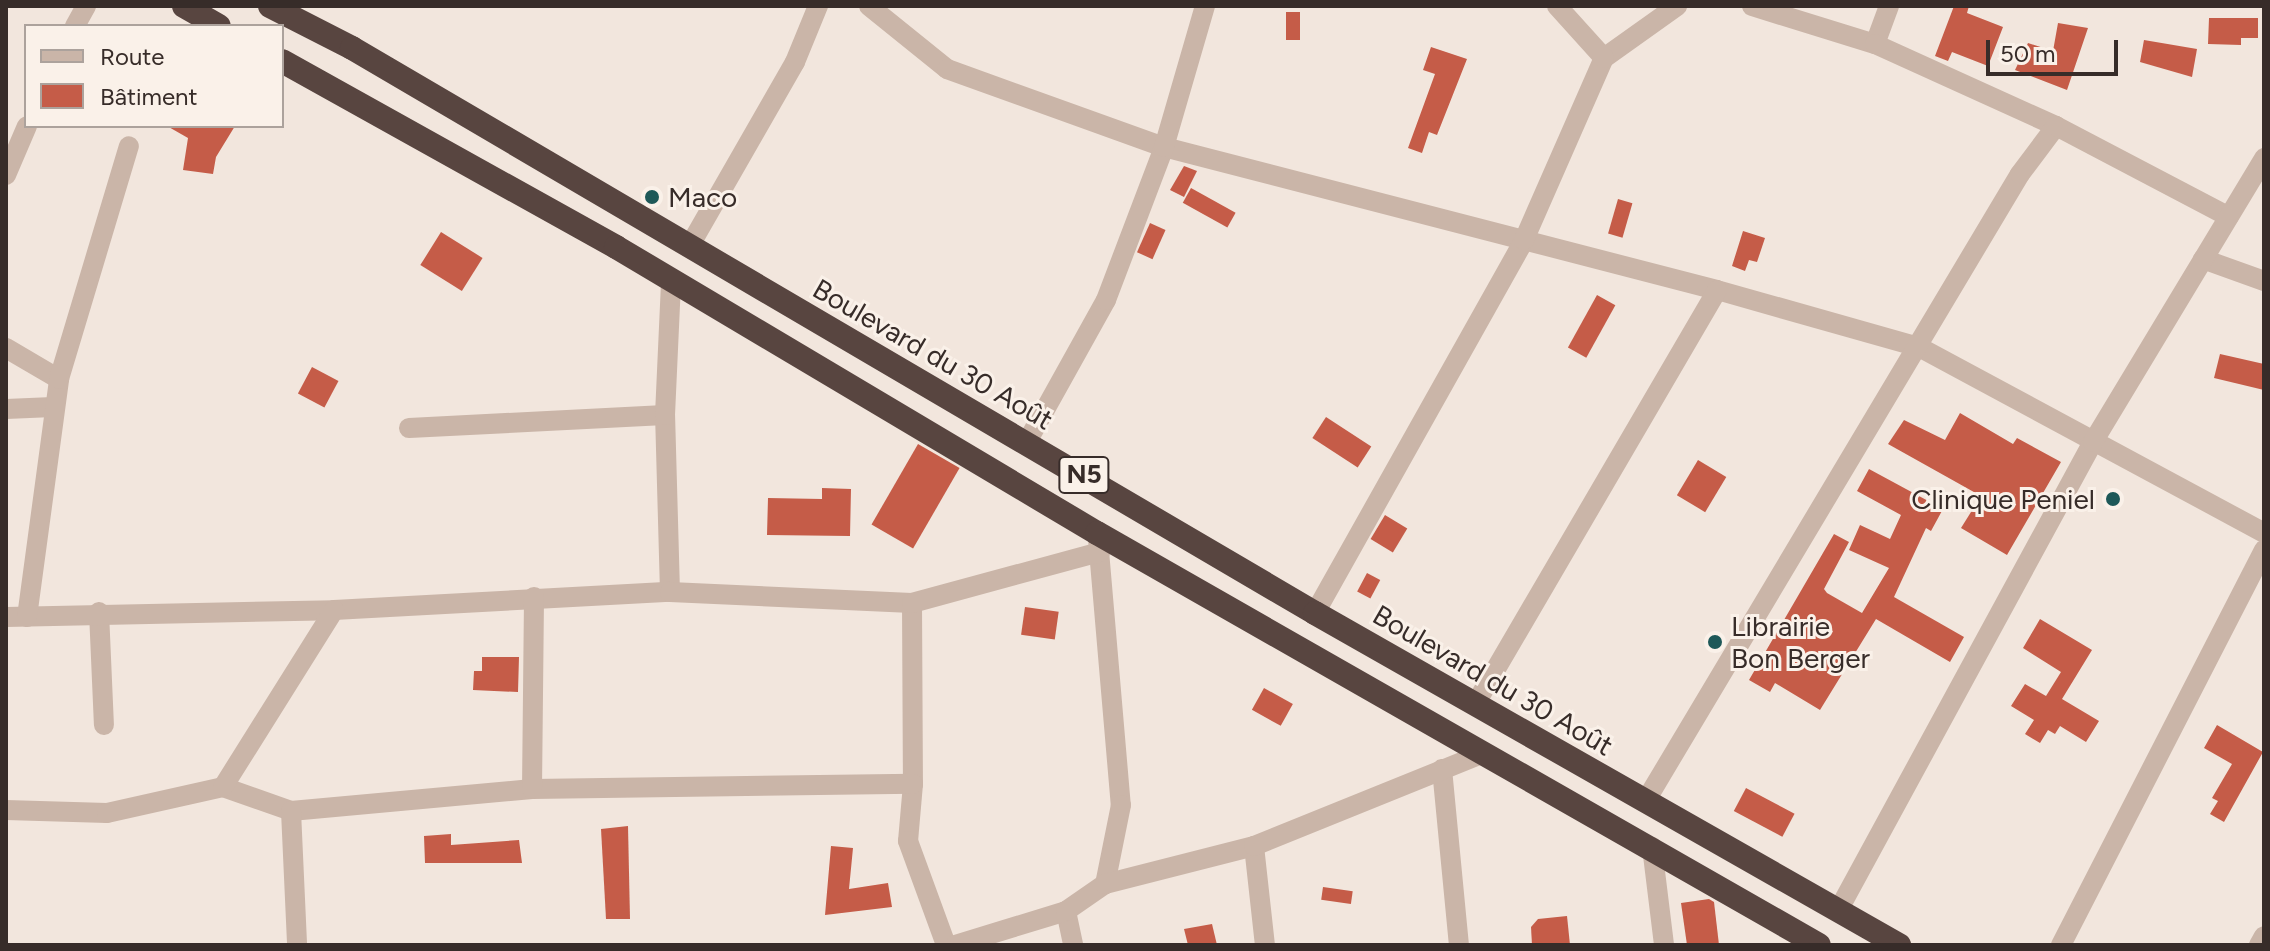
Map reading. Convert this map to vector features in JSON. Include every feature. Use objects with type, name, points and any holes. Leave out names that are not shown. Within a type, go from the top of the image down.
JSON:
[{"type":"highway","points":[[184,6],[216,24]]},
{"type":"highway","name":"Boulevard du 30 Août","points":[[270,6],[352,48],[1315,613],[1899,945]]},
{"type":"highway","name":"N5","points":[[284,62],[671,281],[1099,543],[1652,847],[1819,945]]},
{"type":"street","points":[[76,24],[86,6]]},
{"type":"street","points":[[689,247],[795,62],[818,6]]},
{"type":"street","points":[[869,6],[947,69],[1164,147],[1717,290],[1919,347],[2264,533]]},
{"type":"street","points":[[1027,442],[1106,300],[1164,147],[1205,6]]},
{"type":"street","points":[[1557,6],[1604,58]]},
{"type":"street","points":[[1752,6],[1875,44],[2056,126],[2229,217]]},
{"type":"street","points":[[1875,44],[1889,6]]},
{"type":"street","points":[[1315,613],[1524,240],[1604,58],[1674,7]]},
{"type":"street","points":[[1645,802],[2020,174],[2056,126]]},
{"type":"street","points":[[6,175],[26,128]]},
{"type":"street","points":[[27,617],[59,379],[129,146]]},
{"type":"street","points":[[1839,909],[2093,442],[2264,158]]},
{"type":"street","points":[[2203,259],[2264,281]]},
{"type":"street","points":[[670,592],[665,415],[671,281]]},
{"type":"street","points":[[1476,703],[1717,290]]},
{"type":"street","points":[[6,348],[59,379]]},
{"type":"street","points":[[6,409],[53,407]]},
{"type":"street","points":[[409,428],[665,415]]},
{"type":"street","points":[[6,617],[99,612],[334,610],[670,592],[912,603],[1099,543],[1121,805],[1105,884]]},
{"type":"street","points":[[2061,945],[2264,550]]},
{"type":"street","points":[[532,789],[534,597]]},
{"type":"street","points":[[912,603],[913,784],[908,841],[946,945]]},
{"type":"street","points":[[223,787],[334,610]]},
{"type":"street","points":[[99,612],[104,725]]},
{"type":"street","points":[[955,945],[1066,911],[1105,884],[1254,846],[1482,754]]},
{"type":"street","points":[[1442,769],[1459,945]]},
{"type":"street","points":[[6,810],[107,813],[223,787],[291,811],[532,789],[913,784]]},
{"type":"street","points":[[291,811],[297,945]]},
{"type":"street","points":[[1254,846],[1265,945]]},
{"type":"street","points":[[1652,847],[1664,945]]},
{"type":"street","points":[[1066,911],[1073,945]]},
{"type":"street","points":[[2259,945],[2264,936]]},
{"type":"building","points":[[1954,6],[1969,6],[1967,13],[2003,27],[1988,66],[1952,52],[1948,61],[1935,56]]},
{"type":"building","points":[[1286,12],[1300,12],[1300,40],[1286,40]]},
{"type":"building","points":[[2209,18],[2258,18],[2258,38],[2241,38],[2241,45],[2208,44]]},
{"type":"building","points":[[2058,23],[2088,28],[2067,90],[2015,70],[2028,43],[2053,51]]},
{"type":"building","points":[[2144,40],[2197,49],[2192,77],[2140,62]]},
{"type":"building","points":[[1431,47],[1467,59],[1437,135],[1429,132],[1422,153],[1408,148],[1435,74],[1423,70]]},
{"type":"building","points":[[170,128],[234,128],[216,157],[213,174],[183,170],[188,138]]},
{"type":"building","points":[[1184,166],[1197,171],[1184,197],[1170,190]]},
{"type":"building","points":[[1191,188],[1236,213],[1227,228],[1183,203]]},
{"type":"building","points":[[1618,199],[1632,203],[1622,238],[1608,234]]},
{"type":"building","points":[[1150,223],[1166,230],[1153,259],[1137,252]]},
{"type":"building","points":[[1743,231],[1765,238],[1757,262],[1749,260],[1745,271],[1732,266]]},
{"type":"building","points":[[441,232],[483,258],[462,291],[420,265]]},
{"type":"building","points":[[1597,295],[1615,305],[1586,358],[1568,347]]},
{"type":"building","points":[[2220,354],[2264,364],[2264,390],[2214,378]]},
{"type":"building","points":[[312,367],[338,381],[324,408],[298,393]]},
{"type":"building","points":[[1960,413],[2013,444],[2017,438],[2061,462],[2007,555],[1961,528],[1981,496],[1888,444],[1904,420],[1945,440]]},
{"type":"building","points":[[1326,417],[1371,446],[1358,467],[1312,438]]},
{"type":"building","points":[[918,444],[960,468],[913,549],[872,525]]},
{"type":"building","points":[[1698,460],[1726,477],[1705,512],[1677,495]]},
{"type":"building","points":[[1869,469],[1943,509],[1931,531],[1926,528],[1894,597],[1964,637],[1950,662],[1876,619],[1820,710],[1775,683],[1770,692],[1749,680],[1834,534],[1849,542],[1824,589],[1827,593],[1862,613],[1889,568],[1849,550],[1860,525],[1890,539],[1901,515],[1857,491]]},
{"type":"building","points":[[822,488],[851,489],[850,536],[767,535],[768,498],[822,499]]},
{"type":"building","points":[[1385,515],[1407,528],[1393,552],[1371,539]]},
{"type":"building","points":[[1367,573],[1380,580],[1370,599],[1357,592]]},
{"type":"building","points":[[1025,607],[1059,612],[1055,639],[1021,635]]},
{"type":"building","points":[[2040,619],[2092,650],[2062,699],[2099,721],[2086,742],[2060,726],[2055,734],[2048,730],[2040,743],[2025,734],[2034,720],[2011,706],[2025,684],[2046,696],[2061,672],[2023,648]]},
{"type":"building","points":[[482,657],[519,657],[518,692],[473,690],[474,671],[482,671]]},
{"type":"building","points":[[1264,688],[1293,704],[1281,726],[1252,710]]},
{"type":"building","points":[[2217,725],[2263,752],[2224,822],[2210,814],[2218,801],[2212,798],[2232,764],[2204,748]]},
{"type":"building","points":[[1746,788],[1795,814],[1782,837],[1734,811]]},
{"type":"building","points":[[628,826],[630,919],[606,919],[601,829]]},
{"type":"building","points":[[451,834],[451,845],[519,840],[522,863],[425,863],[424,836]]},
{"type":"building","points":[[831,846],[853,848],[849,889],[888,883],[892,907],[825,915]]},
{"type":"building","points":[[1323,887],[1353,891],[1351,904],[1321,900]]},
{"type":"building","points":[[1709,899],[1714,902],[1719,945],[1687,945],[1681,903]]},
{"type":"building","points":[[1567,916],[1570,945],[1532,945],[1531,927],[1538,919]]},
{"type":"building","points":[[1212,924],[1217,945],[1188,945],[1184,929]]},
{"type":"place","name":"Maco","points":[[652,197]]},
{"type":"place","name":"Clinique Peniel","points":[[2113,499]]},
{"type":"place","name":"Librairie Bon Berger","points":[[1715,642]]}]
